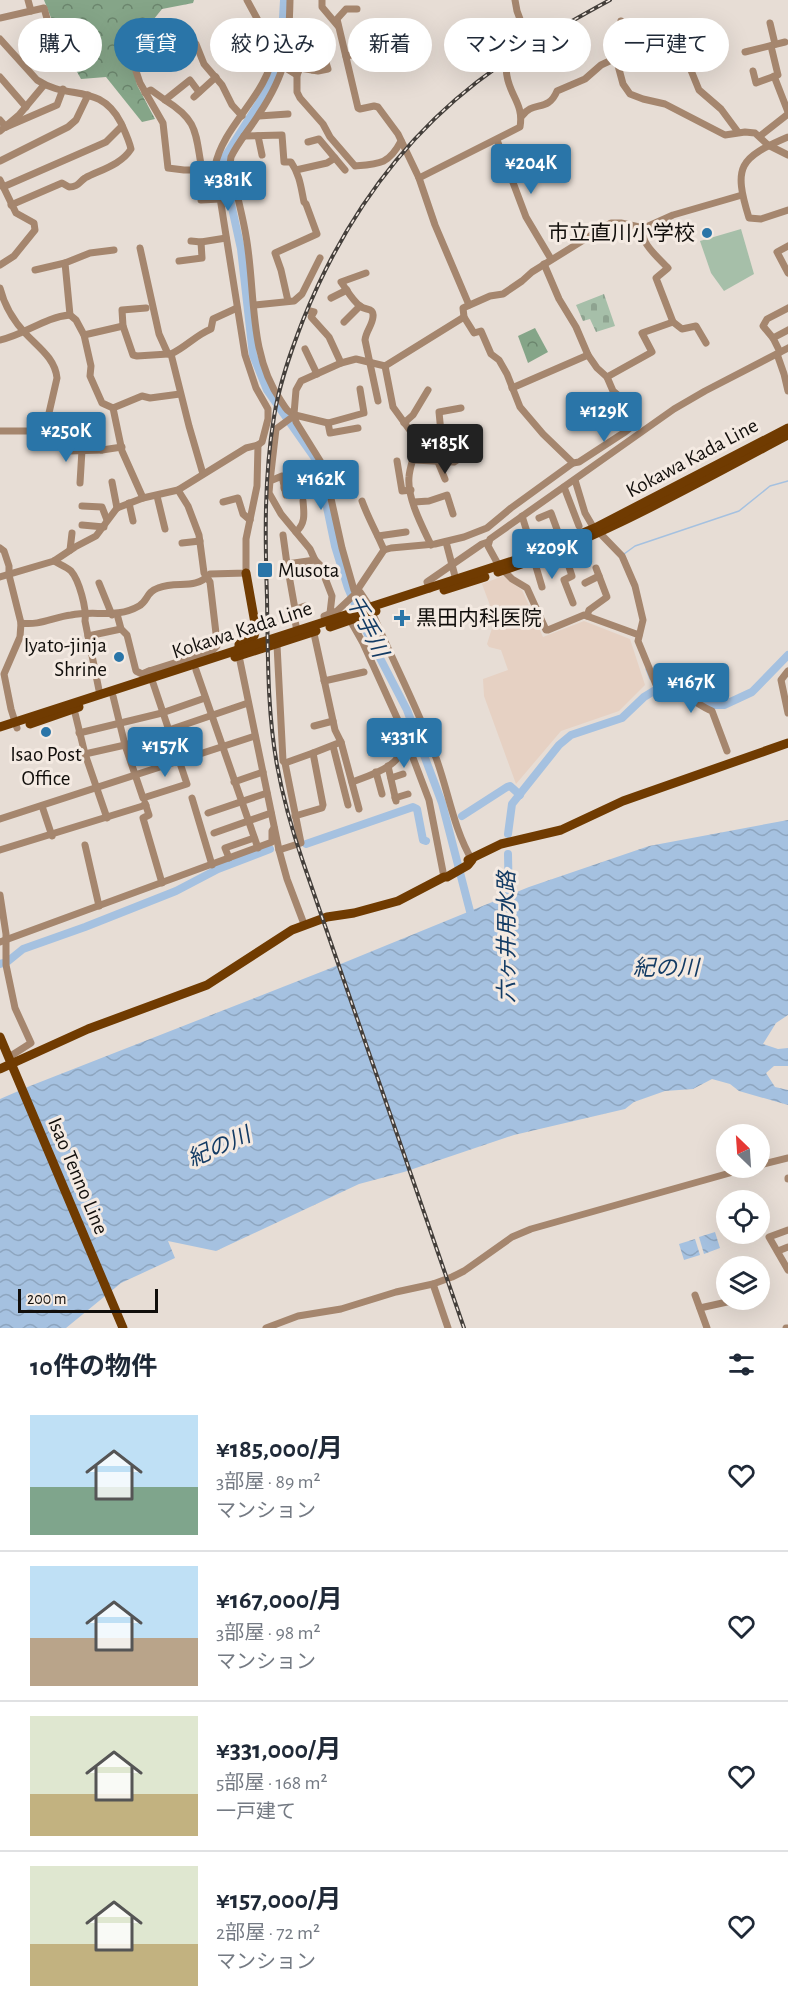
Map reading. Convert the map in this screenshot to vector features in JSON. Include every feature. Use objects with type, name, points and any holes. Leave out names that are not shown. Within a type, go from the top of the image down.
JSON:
[{"type":"main road","name":"Kokawa Kada Line","points":[[598,530],[788,428]]},
{"type":"main road","name":"Kokawa Kada Line","points":[[369,610],[563,546],[788,435]]},
{"type":"main road","name":"Kokawa Kada Line","points":[[0,733],[16,725],[151,677],[277,645],[314,629],[456,579],[501,568]]},
{"type":"main road","points":[[239,653],[239,644],[254,636],[256,629],[246,573]]},
{"type":"main road","name":"Kokawa Kada Line","points":[[0,727],[16,725],[74,709],[113,696],[151,677],[196,670],[297,632],[314,629],[325,622],[350,618]]},
{"type":"main road","points":[[0,1069],[88,1029],[207,985],[304,924],[398,902],[501,844],[561,831],[623,801],[788,743]]},
{"type":"main road","name":"Isao Tenno Line","points":[[0,1037],[123,1328]]},
{"type":"street","points":[[28,0],[31,11]]},
{"type":"street","points":[[248,0],[258,18]]},
{"type":"street","points":[[289,18],[290,0]]},
{"type":"street","points":[[322,0],[322,7],[341,31]]},
{"type":"street","points":[[419,178],[520,127],[522,116],[507,76],[510,51],[527,38],[515,0]]},
{"type":"street","points":[[0,18],[44,8],[47,18]]},
{"type":"street","points":[[357,9],[346,9],[337,19],[358,108],[374,106],[381,109],[401,141],[419,178],[435,225],[469,305]]},
{"type":"street","points":[[753,70],[756,82],[778,75],[770,23]]},
{"type":"street","points":[[216,170],[168,168],[163,123],[145,93],[136,71],[138,65],[175,30],[196,44],[204,64],[222,85],[229,101],[242,116]]},
{"type":"street","points":[[0,39],[44,85],[88,95],[109,105],[115,111],[130,145],[128,153],[117,162],[83,179],[77,186],[69,188],[62,183],[10,205]]},
{"type":"street","points":[[745,52],[785,42]]},
{"type":"street","points":[[522,116],[532,107],[549,103],[554,99],[557,91],[585,79],[603,64]]},
{"type":"street","points":[[21,623],[46,622],[61,616],[115,614],[140,605],[149,592],[166,585],[193,585],[203,582],[210,574],[246,573],[246,539],[258,486],[258,445],[264,437],[268,409],[245,355],[216,170],[219,150],[225,138],[262,85],[267,72]]},
{"type":"street","points":[[282,72],[274,92],[231,157],[230,164],[246,238],[259,350],[264,369],[276,394],[293,416],[324,467],[354,590],[369,610],[436,757],[469,862]]},
{"type":"street","points":[[292,72],[297,75]]},
{"type":"street","points":[[298,72],[297,92],[300,98],[323,124],[352,165],[384,162],[396,151],[401,141]]},
{"type":"street","points":[[620,72],[623,84],[630,94],[665,104],[725,135],[738,132],[756,133],[768,145],[788,155]]},
{"type":"street","points":[[692,72],[699,90],[722,109],[738,132]]},
{"type":"street","points":[[760,136],[788,113],[774,76]]},
{"type":"street","points":[[0,77],[26,107]]},
{"type":"street","points":[[165,100],[190,80],[197,94],[216,77]]},
{"type":"street","points":[[3,129],[26,107],[44,85]]},
{"type":"street","points":[[3,129],[57,105],[63,89]]},
{"type":"street","points":[[145,93],[151,90],[178,108],[192,123],[202,170]]},
{"type":"street","points":[[0,161],[68,128],[76,120],[88,95]]},
{"type":"street","points":[[259,116],[288,114]]},
{"type":"street","points":[[0,120],[3,129]]},
{"type":"street","points":[[0,265],[14,256],[35,230],[34,223],[16,213],[10,205],[1,183],[106,142],[122,126]]},
{"type":"street","points":[[244,136],[282,135],[284,162],[291,162],[296,170],[301,182],[304,202],[317,234],[275,253],[288,301]]},
{"type":"street","points":[[258,136],[262,155]]},
{"type":"street","points":[[788,137],[768,145],[744,164],[741,172],[742,195],[749,218],[761,219],[788,210]]},
{"type":"street","points":[[308,142],[319,139],[345,170]]},
{"type":"street","points":[[497,140],[526,217],[548,262],[559,299],[597,369],[607,377],[613,391],[627,403],[636,418],[637,435]]},
{"type":"street","points":[[296,170],[327,163],[335,158]]},
{"type":"street","points":[[43,197],[65,186]]},
{"type":"street","points":[[582,474],[576,463],[543,434],[520,407],[499,360],[491,354],[481,331],[474,333],[464,317],[463,308],[490,296],[503,294],[548,262],[611,224],[621,223],[644,228],[673,215],[742,195]]},
{"type":"street","points":[[201,200],[220,199]]},
{"type":"street","points":[[644,228],[642,234],[644,240],[668,268],[656,278],[673,322],[682,329],[696,326],[706,342]]},
{"type":"street","points":[[191,241],[201,242],[226,238]]},
{"type":"street","points":[[179,261],[202,258],[201,242]]},
{"type":"street","points":[[788,246],[777,252],[788,272]]},
{"type":"street","points":[[140,248],[159,334],[170,354],[202,474]]},
{"type":"street","points":[[35,270],[65,263],[90,253],[114,250]]},
{"type":"street","points":[[255,304],[294,301],[302,294],[320,258]]},
{"type":"street","points":[[65,263],[70,315]]},
{"type":"street","points":[[366,273],[341,282],[360,306],[373,312],[365,337],[378,401]]},
{"type":"street","points":[[0,288],[8,308],[24,332],[54,364],[57,378],[43,439],[46,444],[64,446],[68,451],[122,447]]},
{"type":"street","points":[[331,298],[347,290]]},
{"type":"street","points":[[344,322],[360,306]]},
{"type":"street","points":[[146,308],[122,310],[123,326],[133,355],[137,356],[170,354],[200,333],[211,329],[213,319],[237,308]]},
{"type":"street","points":[[788,308],[767,319],[763,326],[773,338],[788,391]]},
{"type":"street","points":[[310,311],[314,312],[311,317],[329,337],[341,363]]},
{"type":"street","points":[[0,340],[11,338],[58,316],[70,315],[76,320],[84,335],[91,366],[90,376],[102,403],[113,408],[142,396],[150,398],[180,394]]},
{"type":"street","points":[[293,416],[296,390],[301,381],[341,363],[356,359],[385,366],[464,317]]},
{"type":"street","points":[[607,377],[652,352],[642,333],[673,322]]},
{"type":"street","points":[[84,335],[123,326]]},
{"type":"street","points":[[773,338],[788,330]]},
{"type":"street","points":[[430,589],[427,582],[436,578],[687,401],[788,348]]},
{"type":"street","points":[[305,349],[317,374]]},
{"type":"street","points":[[512,388],[588,355]]},
{"type":"street","points":[[385,366],[393,407],[414,436],[414,460],[409,480],[421,526],[430,545]]},
{"type":"street","points":[[257,387],[269,381]]},
{"type":"street","points":[[330,613],[332,596],[320,566],[310,549],[284,520],[269,493],[276,429],[293,416],[328,423],[364,413],[360,389]]},
{"type":"street","points":[[404,423],[413,415],[428,390]]},
{"type":"street","points":[[113,408],[122,447],[143,498]]},
{"type":"street","points":[[442,477],[442,432],[439,412],[461,408]]},
{"type":"street","points":[[328,423],[330,433],[358,428]]},
{"type":"street","points":[[325,622],[324,616],[337,611],[356,593],[384,550],[400,546],[446,542],[487,528],[511,508],[636,423]]},
{"type":"street","points":[[97,424],[102,450]]},
{"type":"street","points":[[442,432],[465,429]]},
{"type":"street","points":[[0,431],[45,431]]},
{"type":"street","points":[[0,577],[54,561],[91,540],[117,508],[143,498],[178,490],[246,448],[258,445]]},
{"type":"street","points":[[80,483],[82,450]]},
{"type":"street","points":[[414,460],[454,462],[468,453]]},
{"type":"street","points":[[397,461],[402,492],[411,490]]},
{"type":"street","points":[[270,481],[282,476],[285,492],[306,484]]},
{"type":"street","points":[[574,480],[585,513],[622,556],[635,586],[642,615],[639,640],[659,692],[667,690],[678,693],[712,711],[727,751]]},
{"type":"street","points":[[112,482],[117,508]]},
{"type":"street","points":[[564,487],[579,526]]},
{"type":"street","points":[[99,583],[121,628],[127,635],[136,671],[151,677],[212,651],[217,646],[210,582],[204,573],[199,535],[188,506],[178,490]]},
{"type":"street","points":[[414,502],[429,501],[447,495],[453,514]]},
{"type":"street","points":[[157,496],[165,529]]},
{"type":"street","points":[[223,502],[238,498],[243,514],[250,519]]},
{"type":"street","points":[[296,532],[305,517],[303,501]]},
{"type":"street","points":[[362,501],[367,517],[384,550]]},
{"type":"street","points":[[129,503],[133,521]]},
{"type":"street","points":[[537,505],[541,517],[551,513],[572,576],[564,580],[573,603]]},
{"type":"street","points":[[82,506],[102,507],[106,524]]},
{"type":"street","points":[[522,516],[542,587]]},
{"type":"street","points":[[81,525],[106,524]]},
{"type":"street","points":[[487,528],[489,540],[501,568],[512,579],[527,588],[546,630],[587,615],[589,610],[607,597],[596,568]]},
{"type":"street","points":[[378,536],[406,532]]},
{"type":"street","points":[[70,550],[72,533]]},
{"type":"street","points":[[283,535],[297,632]]},
{"type":"street","points":[[183,543],[200,541]]},
{"type":"street","points":[[446,542],[456,579]]},
{"type":"street","points":[[0,548],[7,557],[21,623],[20,637],[4,674],[16,725]]},
{"type":"street","points":[[287,564],[315,560]]},
{"type":"street","points":[[54,561],[71,571],[82,594],[100,695]]},
{"type":"street","points":[[585,583],[599,576]]},
{"type":"street","points":[[295,609],[305,606]]},
{"type":"street","points":[[587,615],[639,640]]},
{"type":"street","points":[[350,618],[399,723],[429,800],[446,876]]},
{"type":"street","points":[[88,636],[121,628]]},
{"type":"street","points":[[314,629],[334,730],[341,742],[358,809]]},
{"type":"street","points":[[277,645],[283,761],[301,843],[279,850]]},
{"type":"street","points":[[239,653],[279,850],[304,924]]},
{"type":"street","points":[[196,670],[258,848]]},
{"type":"street","points":[[788,671],[781,680],[788,713]]},
{"type":"street","points":[[324,681],[364,672]]},
{"type":"street","points":[[143,798],[187,784],[151,677]]},
{"type":"street","points":[[113,696],[125,745],[149,815],[143,818],[162,883]]},
{"type":"street","points":[[79,733],[162,713],[205,698]]},
{"type":"street","points":[[85,754],[125,745],[248,704]]},
{"type":"street","points":[[74,709],[85,754],[107,818]]},
{"type":"street","points":[[314,726],[333,721]]},
{"type":"street","points":[[352,782],[388,766],[402,754],[404,748],[399,723]]},
{"type":"street","points":[[0,819],[255,736]]},
{"type":"street","points":[[285,763],[341,742]]},
{"type":"street","points":[[333,746],[348,805]]},
{"type":"street","points":[[295,816],[323,805],[313,753]]},
{"type":"street","points":[[388,766],[396,799],[408,794]]},
{"type":"street","points":[[234,782],[263,772]]},
{"type":"street","points":[[376,772],[382,794]]},
{"type":"street","points":[[391,778],[403,774]]},
{"type":"street","points":[[208,813],[267,793]]},
{"type":"street","points":[[192,798],[212,864]]},
{"type":"street","points":[[42,806],[52,836]]},
{"type":"street","points":[[0,850],[146,806]]},
{"type":"street","points":[[214,833],[271,813]]},
{"type":"street","points":[[2,941],[258,848],[272,842],[274,828]]},
{"type":"street","points":[[229,858],[225,848],[254,838]]},
{"type":"street","points":[[85,845],[99,906]]},
{"type":"street","points":[[0,895],[3,911],[2,941],[5,963],[15,1008],[31,1042],[11,1063]]},
{"type":"street","points":[[770,1162],[788,1158]]},
{"type":"street","points":[[266,1328],[298,1316],[341,1309],[396,1292],[433,1284],[464,1271],[504,1242],[531,1229],[716,1177]]},
{"type":"street","points":[[788,1230],[769,1237],[788,1270]]},
{"type":"street","points":[[778,1251],[788,1247]]},
{"type":"street","points":[[433,1284],[448,1328]]},
{"type":"street","points":[[695,1295],[706,1328]]},
{"type":"street","points":[[700,1308],[716,1304]]},
{"type":"shaded area","points":[[503,576],[522,590],[543,637],[584,621],[630,639],[645,685],[619,711],[561,731],[516,784],[484,696],[483,679],[508,670],[501,650],[489,647],[487,644],[494,622],[482,584]]},
{"type":"green space","points":[[44,0],[194,0],[193,3],[162,9],[155,18],[114,18],[114,72],[134,72],[137,85],[155,119],[142,122],[106,77],[81,79],[77,72],[102,72],[102,18],[51,18]]},
{"type":"green space","points":[[741,229],[754,274],[724,291],[711,273],[700,241]]},
{"type":"green space","points":[[604,294],[615,326],[596,332],[590,319],[583,321],[576,305]]},
{"type":"green space","points":[[535,328],[548,352],[528,363],[518,336]]},
{"type":"water","name":"紀の川","points":[[788,820],[788,1015],[776,1023],[763,1044],[778,1049],[788,1048],[788,1066],[774,1066],[766,1073],[775,1087],[788,1090],[788,1105],[739,1091],[730,1084],[712,1079],[693,1089],[665,1091],[634,1102],[625,1109],[514,1135],[404,1172],[359,1184],[216,1251],[168,1241],[175,1258],[121,1283],[66,1328],[0,1328],[0,1099],[529,887],[649,846]]},
{"type":"water","points":[[715,1232],[716,1244],[719,1244],[720,1248],[704,1254],[699,1237]]},
{"type":"water","points":[[695,1239],[700,1255],[684,1260],[679,1244]]},
{"type":"waterway","name":"千手川","points":[[284,0],[281,54],[266,92],[223,160],[241,249],[253,355],[267,390],[314,457],[319,469],[335,546],[348,588],[369,637],[407,710],[442,803],[472,919]]},
{"type":"waterway","points":[[624,554],[635,546],[739,511],[770,486],[788,481]]},
{"type":"waterway","name":"六ヶ井用水路","points":[[508,834],[512,804],[559,745],[571,735],[622,718],[644,697],[667,685],[682,690],[708,705],[724,705],[752,692],[788,655]]},
{"type":"waterway","points":[[646,669],[650,679]]},
{"type":"waterway","points":[[462,816],[507,787],[510,786],[520,795]]},
{"type":"waterway","points":[[306,844],[413,807],[417,809],[423,840],[426,841]]},
{"type":"waterway","points":[[0,964],[7,962],[23,949],[176,891],[218,869],[270,849]]},
{"type":"waterway","name":"六ヶ井用水路","points":[[508,854],[509,905]]},
{"type":"railway","points":[[464,1328],[303,862],[282,790],[271,724],[269,682],[266,530],[271,440],[276,405],[286,368],[318,286],[353,221],[397,160],[421,132],[477,82],[542,39],[610,0]]},
{"type":"place","name":"市立直川小学校","points":[[707,233]]},
{"type":"place","name":"Musota","points":[[265,570]]},
{"type":"place","name":"黒田内科医院","points":[[402,618]]},
{"type":"place","name":"Iyato-jinja Shrine","points":[[119,657]]},
{"type":"place","name":"Isao Post Office","points":[[46,732]]}]
